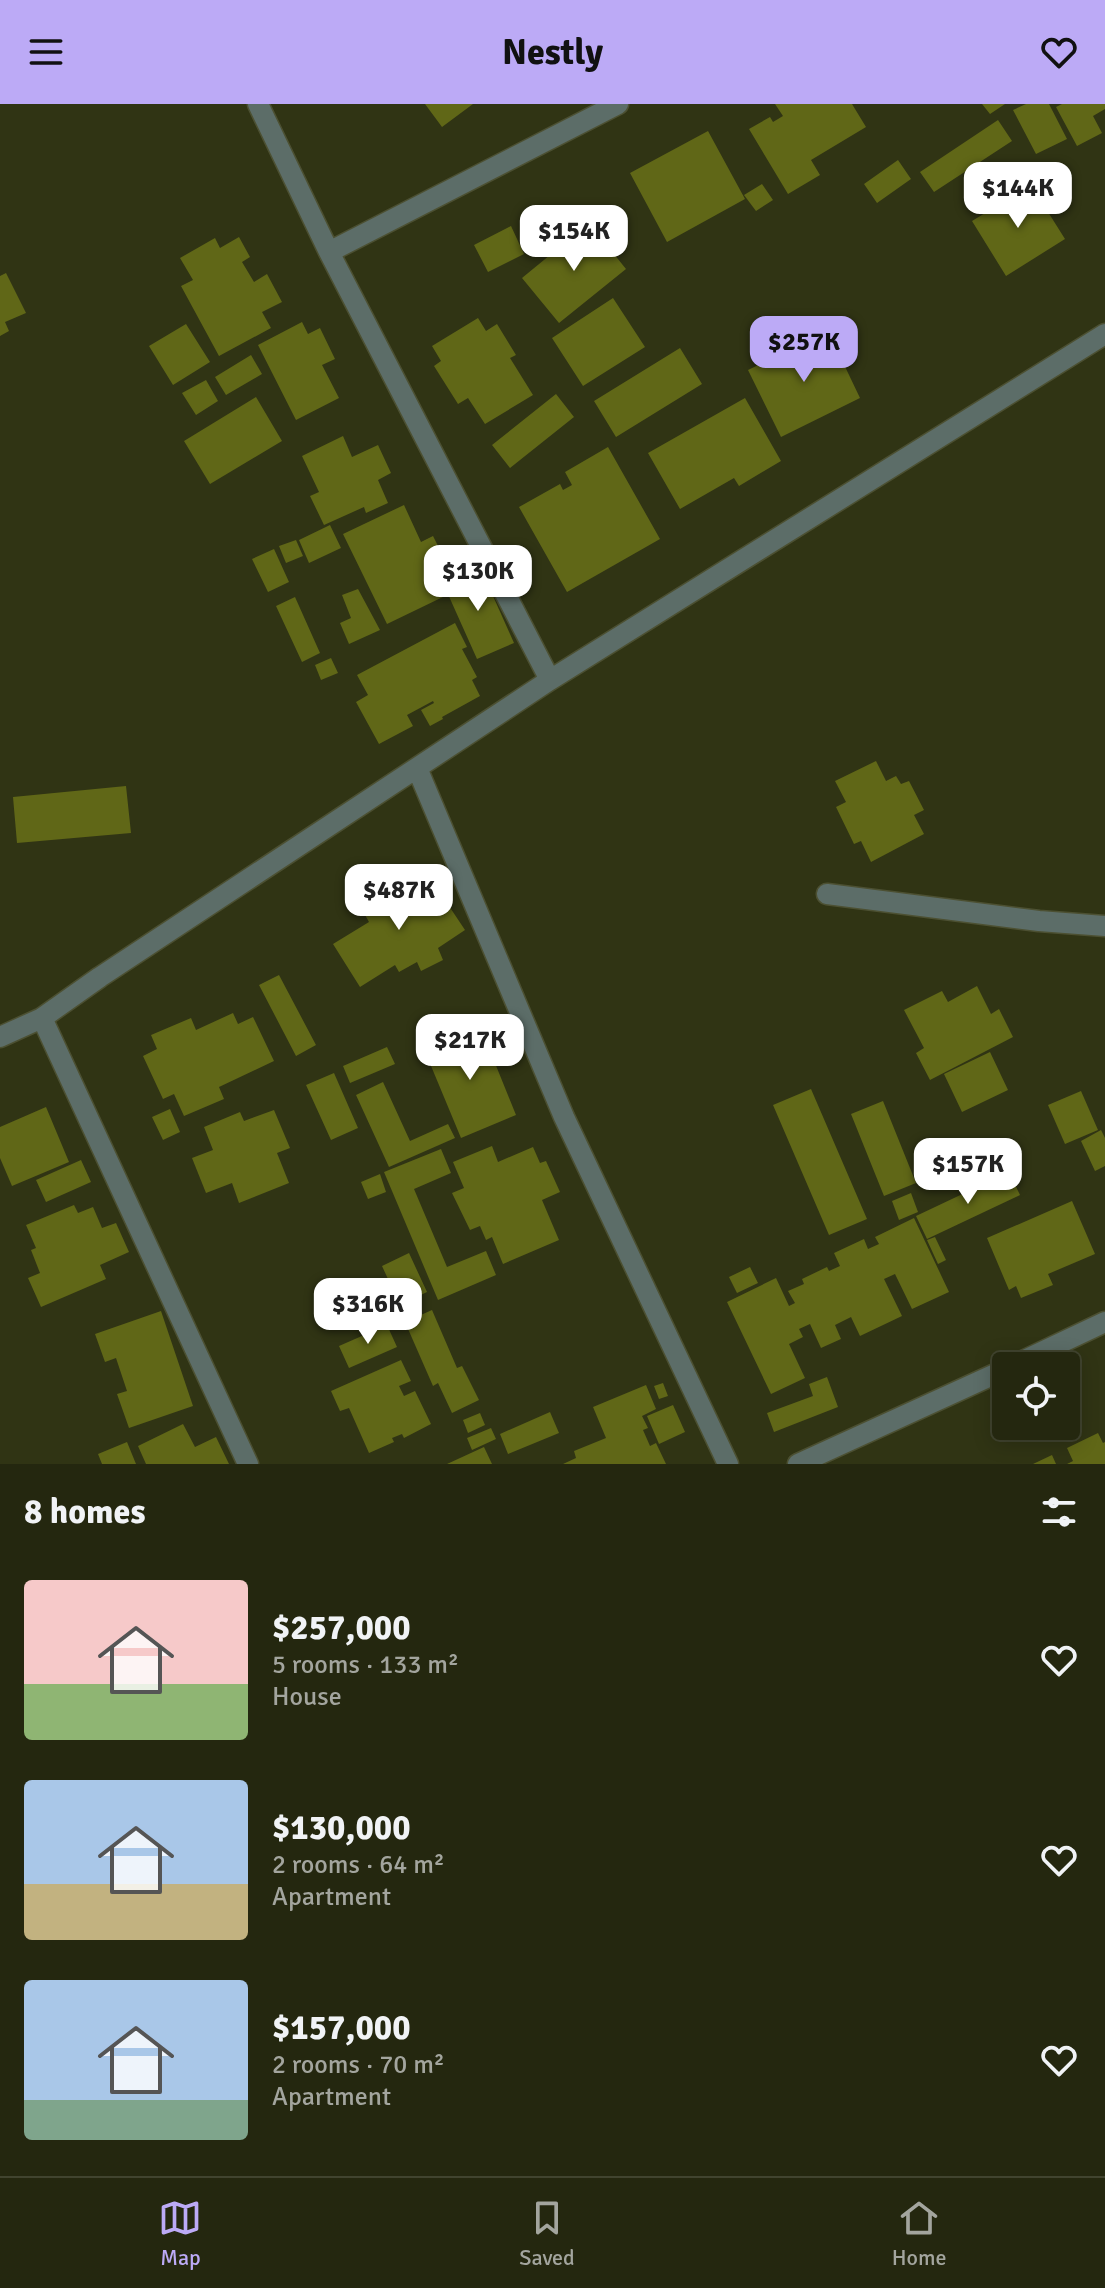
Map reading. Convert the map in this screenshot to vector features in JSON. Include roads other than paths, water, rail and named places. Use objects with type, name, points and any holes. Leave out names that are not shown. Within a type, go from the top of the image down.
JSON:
[{"type":"street","points":[[258,104],[329,252],[550,680]]},
{"type":"street","points":[[329,252],[618,104]]},
{"type":"street","points":[[0,1037],[42,1018],[550,680],[1105,334]]},
{"type":"street","points":[[417,768],[564,1117],[728,1464]]},
{"type":"street","points":[[827,894],[1039,921],[1105,926]]},
{"type":"street","points":[[42,1018],[248,1464]]},
{"type":"street","points":[[1042,1352],[1105,1322]]},
{"type":"street","points":[[798,1464],[992,1375]]}]
